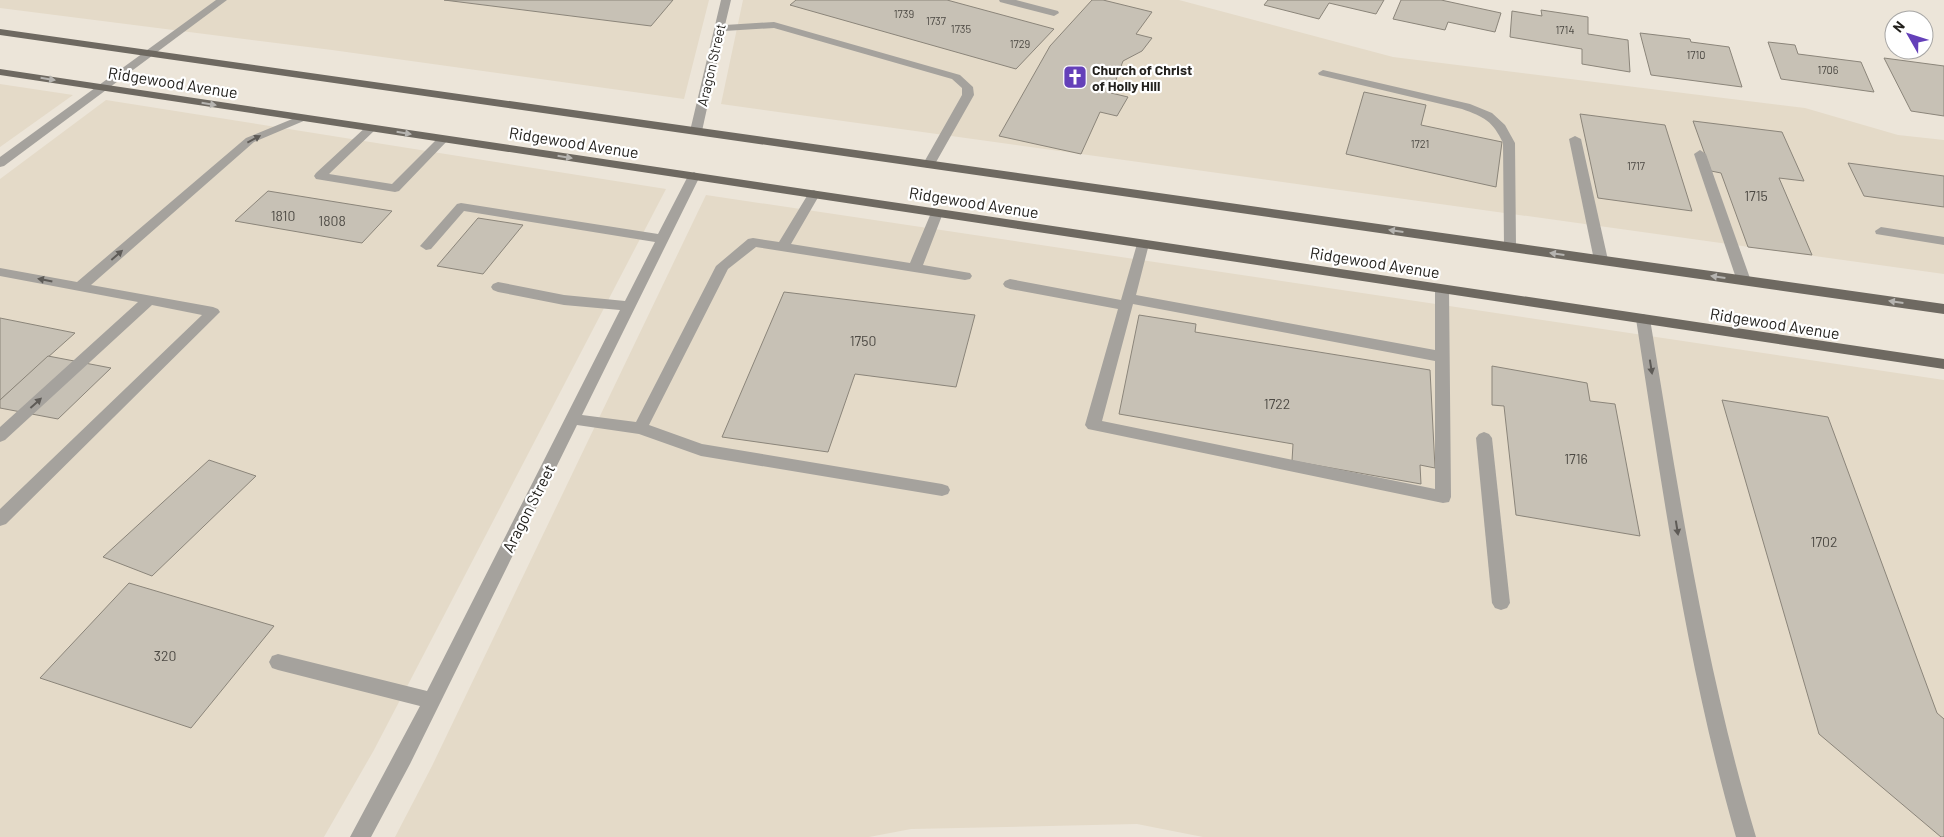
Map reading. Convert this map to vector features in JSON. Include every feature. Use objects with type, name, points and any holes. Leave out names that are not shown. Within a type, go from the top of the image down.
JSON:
[{"type":"main road","name":"Ridgewood Avenue","points":[[0,32],[1944,309]]},
{"type":"main road","name":"Ridgewood Avenue","points":[[0,72],[1944,364]]},
{"type":"street","points":[[0,163],[222,0]]},
{"type":"street","name":"Aragon Street","points":[[696,131],[726,0]]},
{"type":"street","points":[[1004,0],[1054,13]]},
{"type":"street","points":[[720,28],[774,25],[956,77],[968,86],[968,95],[929,164]]},
{"type":"street","points":[[1323,73],[1466,106],[1488,115],[1501,127],[1509,143],[1510,247]]},
{"type":"street","points":[[80,287],[250,140],[302,118]]},
{"type":"street","points":[[371,128],[320,176],[395,188],[443,139]]},
{"type":"street","points":[[1575,139],[1601,260]]},
{"type":"street","points":[[1700,154],[1744,281]]},
{"type":"street","name":"Aragon Street","points":[[360,837],[432,700],[694,176]]},
{"type":"street","points":[[783,247],[814,194]]},
{"type":"street","points":[[426,246],[461,207],[663,239]]},
{"type":"street","points":[[915,268],[937,213]]},
{"type":"street","points":[[1881,231],[1944,241]]},
{"type":"street","points":[[640,428],[723,266],[753,242],[965,276]]},
{"type":"street","points":[[1142,244],[1093,425],[1443,497],[1442,289]]},
{"type":"street","points":[[0,272],[213,312],[0,519]]},
{"type":"street","points":[[1010,284],[1126,302],[1443,358]]},
{"type":"street","points":[[498,287],[564,300],[629,306]]},
{"type":"street","points":[[0,436],[149,300]]},
{"type":"street","points":[[1643,319],[1695,640],[1734,800],[1746,837]]},
{"type":"street","points":[[573,419],[640,428],[701,450],[942,490]]},
{"type":"street","points":[[1484,438],[1501,603]]},
{"type":"street","points":[[278,662],[432,700]]},
{"type":"shaded area","points":[[0,0],[709,0],[684,99],[332,50],[0,8]]},
{"type":"shaded area","points":[[743,0],[1179,0],[1393,57],[1805,108],[1898,135],[1944,140],[1944,274],[721,104]]},
{"type":"shaded area","points":[[0,84],[73,95],[0,147]]},
{"type":"shaded area","points":[[106,100],[666,189],[374,750],[324,837],[0,837],[0,179]]},
{"type":"shaded area","points":[[706,195],[1944,380],[1944,837],[1203,837],[1137,824],[911,829],[869,837],[395,837],[432,766]]},
{"type":"building","points":[[444,0],[673,0],[651,26]]},
{"type":"building","points":[[796,0],[947,0],[1054,29],[1016,69],[790,5]]},
{"type":"building","name":"Church of Christ of Holly Hill","points":[[1092,0],[1103,0],[1152,12],[1136,34],[1152,38],[1142,51],[1123,61],[1111,93],[1128,97],[1117,116],[1100,112],[1081,154],[999,136],[1050,46]]},
{"type":"building","points":[[1268,0],[1384,0],[1376,14],[1329,3],[1319,19],[1264,5]]},
{"type":"building","points":[[1401,0],[1441,0],[1501,13],[1495,32],[1448,22],[1445,30],[1393,19]]},
{"type":"building","points":[[1541,10],[1588,17],[1588,34],[1628,40],[1630,72],[1582,64],[1582,49],[1510,37],[1512,11],[1542,16]]},
{"type":"building","points":[[1640,33],[1690,39],[1691,42],[1729,47],[1742,87],[1651,75]]},
{"type":"building","points":[[1768,42],[1795,45],[1798,54],[1861,62],[1874,92],[1781,79]]},
{"type":"building","points":[[1885,60],[1944,66],[1944,116],[1911,111]]},
{"type":"building","points":[[1364,92],[1426,105],[1421,125],[1502,142],[1496,187],[1346,154]]},
{"type":"building","points":[[1580,114],[1665,125],[1692,211],[1598,198]]},
{"type":"building","points":[[1693,121],[1782,132],[1804,181],[1779,178],[1812,255],[1748,247],[1721,173],[1711,171]]},
{"type":"building","points":[[1848,163],[1944,176],[1944,207],[1864,196]]},
{"type":"building","points":[[268,191],[392,211],[362,243],[235,221]]},
{"type":"building","points":[[478,218],[523,225],[483,274],[437,266]]},
{"type":"building","points":[[784,292],[975,315],[956,387],[855,374],[828,452],[722,437]]},
{"type":"building","points":[[1139,315],[1196,324],[1195,332],[1430,370],[1435,468],[1420,465],[1421,484],[1292,461],[1293,444],[1119,414]]},
{"type":"building","points":[[0,318],[75,333],[0,400]]},
{"type":"building","points":[[48,356],[111,368],[58,419],[0,408],[0,400]]},
{"type":"building","points":[[1492,366],[1587,383],[1590,401],[1615,404],[1640,536],[1516,515],[1504,406],[1492,405]]},
{"type":"building","points":[[1722,400],[1828,417],[1937,713],[1944,719],[1944,837],[1941,837],[1819,734]]},
{"type":"building","points":[[209,460],[256,476],[152,576],[103,557]]},
{"type":"building","points":[[129,583],[274,626],[191,728],[40,678]]},
{"type":"place","name":"Church of Christ of Holly Hill","points":[[1075,77]]}]
